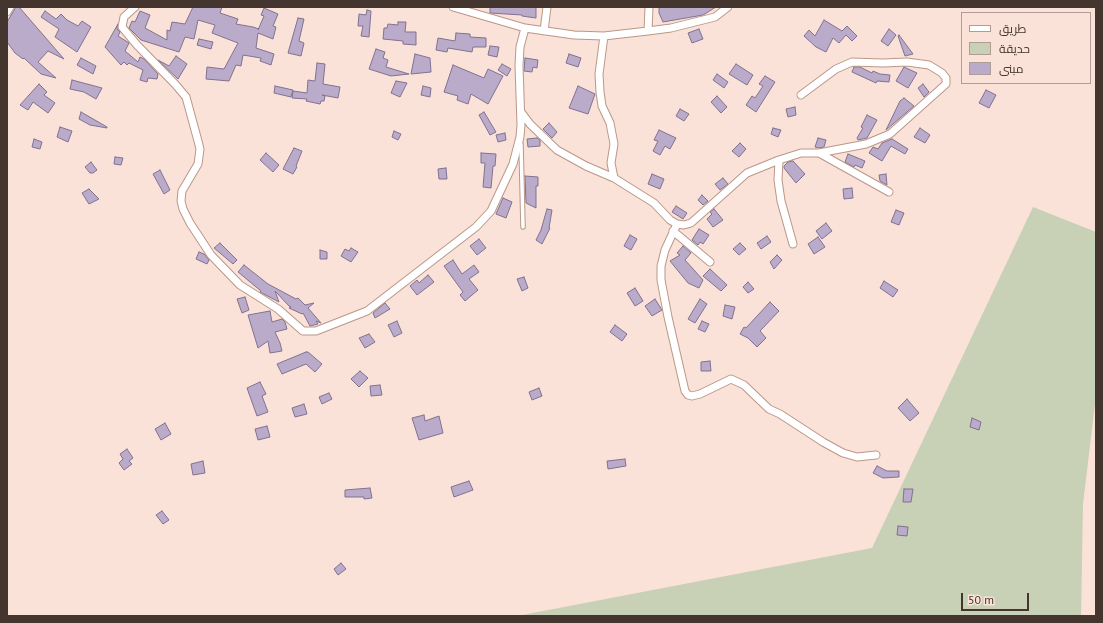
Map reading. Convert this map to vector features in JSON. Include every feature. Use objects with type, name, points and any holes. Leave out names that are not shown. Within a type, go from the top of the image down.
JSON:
[{"type":"street","points":[[7,12],[10,7]]},
{"type":"street","points":[[135,7],[124,17],[122,27],[186,97],[198,141],[200,150],[198,164],[182,191],[181,201],[183,209],[211,255],[240,285],[278,309],[303,331],[316,331],[367,311],[476,227],[491,211],[513,164],[520,137],[521,112],[519,64],[520,47],[525,28]]},
{"type":"street","points":[[453,7],[473,10],[525,28],[574,35],[604,36],[672,28],[715,17],[728,7]]},
{"type":"street","points":[[544,31],[547,7]]},
{"type":"street","points":[[648,31],[649,7]]},
{"type":"street","points":[[604,36],[599,74],[600,92],[602,106],[610,122],[614,144],[611,163],[614,178]]},
{"type":"street","points":[[521,112],[530,124],[557,150],[586,166],[614,178],[654,203],[670,220],[677,224],[684,225],[691,223],[747,173],[801,153],[819,153],[866,144],[890,134],[946,84],[946,78],[929,65],[907,62],[852,62],[836,69],[801,95]]},
{"type":"street","points":[[819,153],[889,192]]},
{"type":"street","points":[[779,160],[778,180],[781,201],[793,244]]},
{"type":"street","points":[[677,224],[665,250],[661,266],[661,280],[683,386],[688,395],[692,396],[700,394],[731,379],[744,385],[769,409],[780,414],[843,453],[857,457],[876,454]]},
{"type":"street","points":[[673,231],[710,262]]},
{"type":"lane","points":[[520,137],[524,227]]},
{"type":"green space","points":[[1033,207],[1096,232],[1096,396],[1083,504],[1081,616],[517,616],[872,548]]},
{"type":"building","points":[[16,7],[19,7],[64,59],[48,51],[38,62],[56,78],[41,74],[24,58],[23,59],[15,53],[7,42],[7,22]]},
{"type":"building","points":[[193,7],[222,7],[220,13],[238,19],[236,24],[258,29],[264,16],[261,15],[264,8],[278,14],[273,26],[276,27],[273,39],[258,33],[256,48],[274,54],[271,65],[260,61],[261,58],[243,55],[241,66],[236,65],[229,81],[206,79],[207,67],[224,69],[238,43],[212,33],[215,25],[198,20],[194,39],[185,37],[179,52],[141,40],[129,28],[132,21],[135,22],[140,11],[150,15],[145,28],[167,40],[167,30],[170,31],[172,22],[185,24]]},
{"type":"building","points":[[490,7],[536,7],[536,18],[522,15],[490,13]]},
{"type":"building","points":[[659,7],[716,7],[703,15],[663,22],[659,13]]},
{"type":"building","points":[[367,10],[371,11],[369,37],[361,36],[363,26],[358,26],[359,14],[366,15]]},
{"type":"building","points":[[45,11],[56,19],[61,14],[67,20],[78,26],[82,21],[91,27],[77,52],[55,37],[59,29],[41,17]]},
{"type":"building","points":[[298,18],[304,19],[299,41],[304,43],[301,56],[288,53]]},
{"type":"building","points":[[824,20],[842,31],[847,26],[857,36],[852,41],[846,35],[839,43],[833,38],[826,52],[816,47],[804,36],[809,30],[815,36]]},
{"type":"building","points":[[398,22],[406,22],[405,32],[416,32],[416,45],[403,44],[403,41],[383,39],[384,28],[387,28],[388,24],[398,25]]},
{"type":"building","points":[[118,24],[117,29],[120,32],[118,36],[129,43],[125,51],[138,62],[140,57],[144,59],[158,74],[157,79],[148,78],[147,82],[140,80],[143,70],[129,63],[127,65],[124,62],[121,65],[105,47]]},
{"type":"building","points":[[699,29],[703,39],[692,43],[688,33]]},
{"type":"building","points":[[889,29],[896,35],[888,46],[881,41]]},
{"type":"building","points":[[456,33],[470,34],[470,37],[486,38],[486,47],[473,47],[472,52],[448,48],[447,52],[436,50],[438,38],[455,41]]},
{"type":"building","points":[[899,35],[913,54],[905,56],[898,36]]},
{"type":"building","points":[[199,39],[213,42],[211,49],[197,45]]},
{"type":"building","points":[[490,46],[499,47],[497,57],[488,55]]},
{"type":"building","points":[[376,49],[385,52],[383,58],[388,60],[386,67],[409,74],[391,76],[369,69]]},
{"type":"building","points":[[415,54],[430,58],[431,72],[411,74]]},
{"type":"building","points":[[569,54],[581,58],[578,67],[566,63]]},
{"type":"building","points":[[176,56],[187,64],[178,79],[158,60],[169,66]]},
{"type":"building","points":[[81,58],[96,66],[93,74],[77,65]]},
{"type":"building","points":[[525,58],[538,60],[537,68],[533,67],[532,72],[524,71]]},
{"type":"building","points":[[317,63],[325,64],[323,84],[340,87],[338,98],[322,95],[325,96],[324,101],[321,101],[320,104],[306,101],[307,99],[292,98],[293,91],[307,93],[308,80],[315,81]]},
{"type":"building","points":[[502,64],[511,69],[507,76],[498,70]]},
{"type":"building","points":[[736,64],[753,75],[747,85],[729,74]]},
{"type":"building","points":[[453,65],[484,78],[488,69],[503,76],[488,104],[471,94],[468,104],[457,100],[458,96],[444,92]]},
{"type":"building","points":[[854,67],[860,67],[872,73],[873,71],[880,74],[890,75],[889,82],[877,81],[876,83],[852,72]]},
{"type":"building","points":[[904,67],[917,73],[908,88],[896,81]]},
{"type":"building","points":[[717,74],[728,82],[724,88],[713,80]]},
{"type":"building","points":[[765,76],[775,82],[756,112],[746,105],[752,96],[755,98],[763,86],[759,84]]},
{"type":"building","points":[[72,80],[102,88],[96,99],[84,92],[70,89]]},
{"type":"building","points":[[396,81],[407,83],[400,97],[391,93]]},
{"type":"building","points":[[39,84],[47,92],[44,95],[55,103],[48,113],[33,102],[28,110],[20,105]]},
{"type":"building","points":[[923,84],[929,92],[924,97],[918,88]]},
{"type":"building","points":[[275,86],[293,90],[291,97],[274,93]]},
{"type":"building","points":[[423,86],[431,88],[430,97],[421,95]]},
{"type":"building","points":[[578,86],[595,94],[588,114],[569,108]]},
{"type":"building","points":[[986,90],[996,95],[989,108],[979,103]]},
{"type":"building","points":[[717,96],[727,107],[721,113],[711,102]]},
{"type":"building","points":[[904,98],[914,106],[886,130],[900,101]]},
{"type":"building","points":[[795,107],[796,115],[788,117],[786,109]]},
{"type":"building","points":[[680,109],[689,114],[684,121],[676,116]]},
{"type":"building","points":[[81,112],[107,128],[90,125],[79,119]]},
{"type":"building","points":[[484,112],[496,132],[490,135],[479,115]]},
{"type":"building","points":[[867,115],[877,120],[867,138],[858,140],[857,138],[863,128],[861,127]]},
{"type":"building","points":[[549,123],[557,132],[552,138],[543,129]]},
{"type":"building","points":[[60,127],[72,131],[68,142],[57,137]]},
{"type":"building","points":[[773,128],[781,130],[778,137],[771,134]]},
{"type":"building","points":[[920,128],[930,135],[925,143],[914,137]]},
{"type":"building","points":[[659,130],[676,138],[670,149],[665,146],[660,155],[653,151],[658,141],[654,140]]},
{"type":"building","points":[[394,131],[401,134],[398,140],[392,137]]},
{"type":"building","points":[[505,133],[506,140],[498,142],[496,135]]},
{"type":"building","points":[[537,138],[540,140],[540,146],[528,147],[527,139]]},
{"type":"building","points":[[818,138],[826,140],[824,147],[815,147]]},
{"type":"building","points":[[34,139],[42,142],[40,149],[32,147]]},
{"type":"building","points":[[892,139],[908,149],[905,154],[891,146],[882,161],[869,153],[873,147],[878,149],[882,143]]},
{"type":"building","points":[[740,143],[746,149],[739,157],[732,151]]},
{"type":"building","points":[[294,148],[302,151],[293,174],[283,169]]},
{"type":"building","points":[[266,153],[279,165],[273,172],[260,160]]},
{"type":"building","points":[[481,153],[496,154],[495,166],[493,166],[491,188],[483,187],[485,163],[481,163]]},
{"type":"building","points":[[848,154],[865,161],[862,168],[855,165],[854,167],[845,162]]},
{"type":"building","points":[[115,157],[123,158],[121,165],[114,164]]},
{"type":"building","points":[[793,161],[805,174],[796,183],[784,168],[788,162]]},
{"type":"building","points":[[91,162],[97,170],[93,173],[90,173],[85,167]]},
{"type":"building","points":[[446,168],[447,179],[439,179],[438,169]]},
{"type":"building","points":[[160,170],[170,190],[164,194],[153,174]]},
{"type":"building","points":[[652,174],[664,179],[660,189],[648,184]]},
{"type":"building","points":[[886,174],[887,185],[880,181],[879,175]]},
{"type":"building","points":[[525,176],[538,177],[538,186],[536,186],[536,208],[526,203]]},
{"type":"building","points":[[723,178],[728,184],[720,190],[715,184]]},
{"type":"building","points":[[852,188],[853,198],[844,199],[843,189]]},
{"type":"building","points":[[89,189],[99,199],[89,204],[82,193]]},
{"type":"building","points":[[702,195],[708,201],[703,205],[698,200]]},
{"type":"building","points":[[503,198],[512,202],[506,218],[496,214]]},
{"type":"building","points":[[676,206],[687,213],[683,219],[672,212]]},
{"type":"building","points":[[547,209],[552,210],[550,228],[542,244],[536,240],[541,230]]},
{"type":"building","points":[[714,209],[723,220],[713,227],[707,219],[712,214],[710,212]]},
{"type":"building","points":[[896,210],[904,213],[899,225],[891,222]]},
{"type":"building","points":[[826,223],[832,231],[822,239],[816,231]]},
{"type":"building","points":[[699,229],[709,235],[703,244],[700,242],[698,245],[692,240]]},
{"type":"building","points":[[630,235],[637,239],[631,250],[624,246]]},
{"type":"building","points":[[767,236],[771,242],[761,249],[757,243]]},
{"type":"building","points":[[818,237],[825,247],[814,254],[808,244]]},
{"type":"building","points":[[479,239],[486,248],[477,255],[470,246]]},
{"type":"building","points":[[220,243],[237,260],[233,264],[214,248]]},
{"type":"building","points":[[740,243],[746,249],[739,255],[733,249]]},
{"type":"building","points":[[683,246],[691,253],[685,260],[703,280],[699,288],[688,283],[670,261],[680,255],[677,253]]},
{"type":"building","points":[[351,248],[358,252],[351,262],[341,256],[345,249],[349,251]]},
{"type":"building","points":[[320,250],[327,252],[327,259],[320,259]]},
{"type":"building","points":[[199,252],[204,254],[209,260],[207,264],[196,259]]},
{"type":"building","points":[[777,255],[782,260],[774,269],[770,262]]},
{"type":"building","points":[[453,260],[462,274],[474,265],[479,272],[469,279],[478,290],[465,301],[460,295],[463,292],[444,266]]},
{"type":"building","points":[[244,265],[268,284],[296,299],[298,298],[305,305],[314,303],[308,308],[321,323],[316,321],[318,324],[310,326],[303,313],[302,314],[289,308],[291,307],[275,291],[279,302],[260,292],[261,291],[238,272]]},
{"type":"building","points":[[710,269],[727,285],[721,291],[703,276]]},
{"type":"building","points":[[428,275],[434,282],[417,295],[410,286],[417,280],[419,283]]},
{"type":"building","points":[[524,277],[528,288],[522,291],[517,279]]},
{"type":"building","points":[[884,281],[898,290],[893,297],[880,288]]},
{"type":"building","points":[[748,282],[754,289],[748,293],[743,287]]},
{"type":"building","points":[[635,288],[643,301],[635,306],[627,293]]},
{"type":"building","points":[[245,297],[249,310],[242,313],[237,299]]},
{"type":"building","points":[[655,299],[662,310],[652,316],[645,306]]},
{"type":"building","points":[[700,299],[707,304],[695,323],[688,319]]},
{"type":"building","points":[[770,302],[779,311],[760,331],[766,338],[757,347],[748,338],[740,334],[744,327],[746,328]]},
{"type":"building","points":[[385,303],[390,309],[375,318],[373,313]]},
{"type":"building","points":[[725,305],[735,307],[732,319],[723,316]]},
{"type":"building","points":[[270,311],[272,322],[282,319],[285,322],[287,329],[275,332],[282,351],[270,353],[268,341],[258,348],[248,315]]},
{"type":"building","points":[[397,321],[402,333],[394,337],[388,325]]},
{"type":"building","points":[[702,321],[709,324],[705,332],[698,329]]},
{"type":"building","points":[[615,325],[627,334],[622,341],[610,332]]},
{"type":"building","points":[[369,334],[375,342],[365,348],[359,338]]},
{"type":"building","points":[[306,352],[322,364],[315,372],[306,364],[282,374],[277,364]]},
{"type":"building","points":[[710,361],[711,371],[701,371],[701,362]]},
{"type":"building","points":[[360,371],[368,378],[359,387],[351,379]]},
{"type":"building","points":[[260,382],[266,394],[262,396],[268,412],[257,416],[247,388]]},
{"type":"building","points":[[380,385],[382,395],[371,396],[370,386]]},
{"type":"building","points":[[539,388],[542,396],[532,400],[529,392]]},
{"type":"building","points":[[329,393],[332,399],[322,404],[319,397]]},
{"type":"building","points":[[907,399],[919,413],[910,421],[898,408]]},
{"type":"building","points":[[304,404],[307,414],[295,417],[292,408]]},
{"type":"building","points":[[424,415],[425,421],[439,416],[443,433],[419,440],[412,418]]},
{"type":"building","points":[[972,418],[981,422],[979,430],[970,427]]},
{"type":"building","points":[[165,423],[171,434],[161,440],[155,429]]},
{"type":"building","points":[[267,426],[270,437],[258,440],[255,429]]},
{"type":"building","points":[[127,449],[133,458],[129,461],[132,464],[124,470],[119,463],[123,459],[120,454]]},
{"type":"building","points":[[625,459],[626,466],[608,469],[607,461]]},
{"type":"building","points":[[203,461],[205,473],[193,475],[191,464]]},
{"type":"building","points":[[877,466],[887,471],[899,471],[899,477],[883,478],[873,473]]},
{"type":"building","points":[[469,481],[473,490],[454,497],[451,487]]},
{"type":"building","points":[[370,488],[372,498],[364,499],[364,497],[345,497],[345,490]]},
{"type":"building","points":[[904,489],[913,489],[911,502],[903,502]]},
{"type":"building","points":[[162,511],[169,520],[163,524],[156,515]]},
{"type":"building","points":[[898,526],[908,527],[907,536],[897,535]]},
{"type":"building","points":[[341,563],[346,569],[338,575],[334,569]]}]
